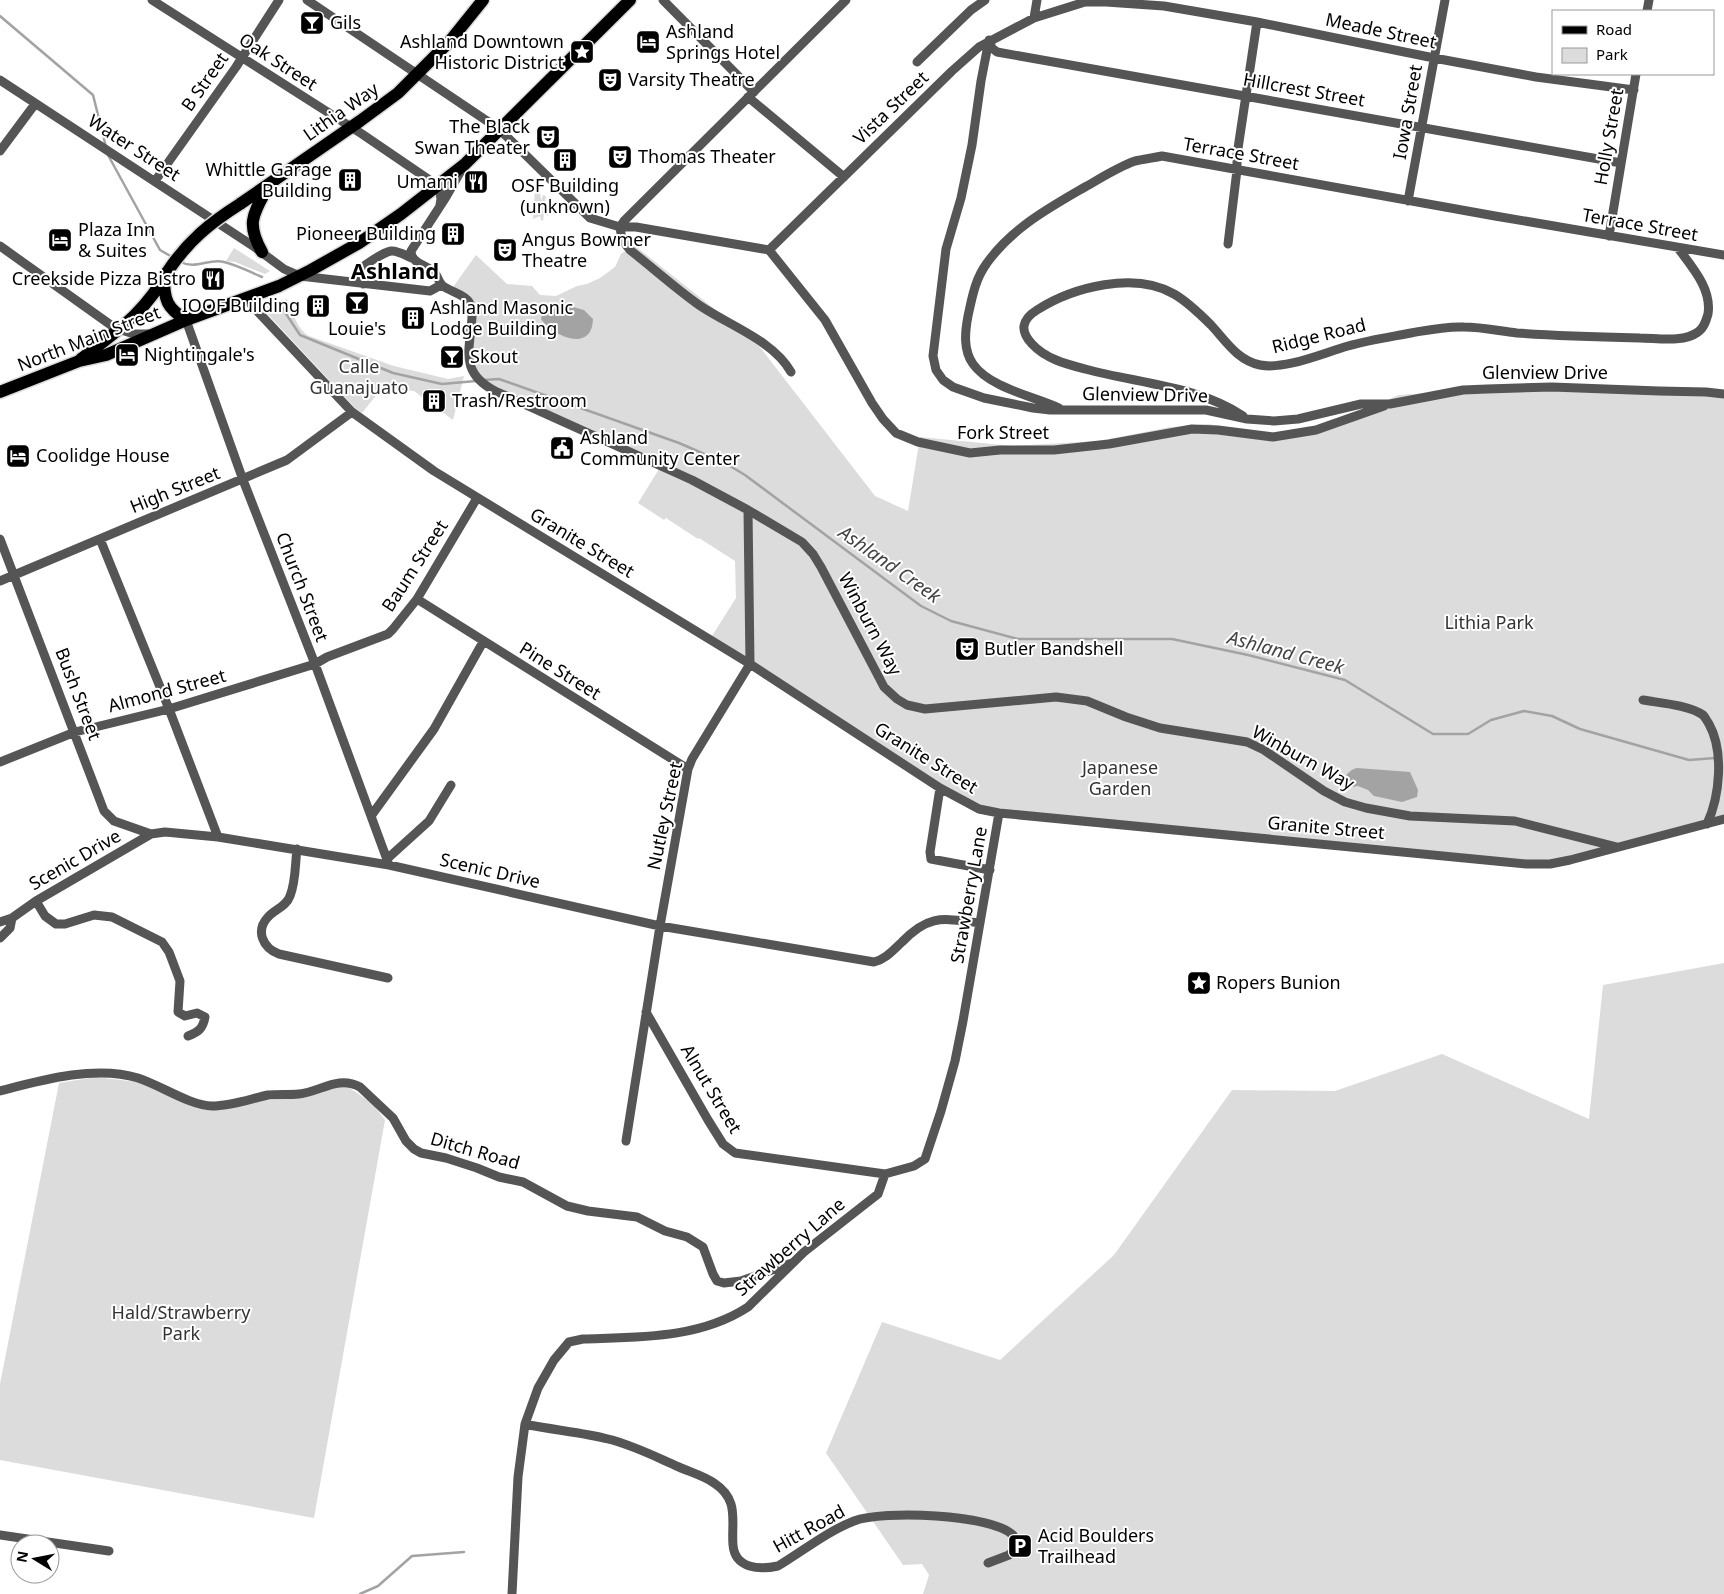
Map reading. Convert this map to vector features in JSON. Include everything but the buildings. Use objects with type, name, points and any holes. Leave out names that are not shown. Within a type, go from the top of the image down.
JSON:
[{"type":"main road","name":"Lithia Way","points":[[79,360],[120,330],[142,309],[192,239],[218,218],[351,128],[398,93],[450,41],[483,0]]},
{"type":"main road","name":"North Main Street","points":[[0,392],[79,360],[106,355],[186,320],[280,286],[359,242],[401,214],[465,164],[499,128],[630,0]]},
{"type":"main road","points":[[262,252],[254,238],[253,218],[271,183]]},
{"type":"main road","points":[[166,274],[164,292],[166,302],[179,316],[186,320]]},
{"type":"street","name":"Oak Street","points":[[152,0],[351,128],[428,179],[435,187]]},
{"type":"street","name":"B Street","points":[[155,181],[242,58],[279,0]]},
{"type":"street","points":[[307,0],[499,128],[590,218],[620,227],[770,250]]},
{"type":"street","points":[[662,0],[751,95],[844,177]]},
{"type":"street","points":[[791,372],[786,362],[774,350],[699,305],[630,250],[622,240],[620,227],[846,0]]},
{"type":"street","points":[[916,62],[985,0]]},
{"type":"street","points":[[1034,18],[1037,0]]},
{"type":"street","name":"Iowa Street","points":[[1408,201],[1445,0]]},
{"type":"street","name":"Meade Street","points":[[1034,18],[1085,2],[1164,3],[1536,77],[1634,90]]},
{"type":"street","name":"Vista Street","points":[[770,250],[952,71],[979,47],[989,40],[1034,18]]},
{"type":"street","points":[[1228,244],[1237,170],[1237,155],[1257,22]]},
{"type":"street","name":"Hillcrest Street","points":[[989,40],[992,48],[997,52],[1621,163]]},
{"type":"street","name":"Glenview Drive","points":[[989,40],[980,81],[972,145],[961,198],[946,249],[933,356],[936,370],[943,380],[953,387],[984,398],[1033,408],[1206,410],[1247,419],[1285,421],[1361,404],[1390,404],[1463,390],[1552,386],[1724,394]]},
{"type":"street","name":"Holly Street","points":[[1610,236],[1636,75]]},
{"type":"street","name":"Water Street","points":[[0,80],[262,252],[284,269],[300,276]]},
{"type":"street","points":[[0,151],[35,104]]},
{"type":"street","name":"Terrace Street","points":[[1061,409],[985,377],[972,362],[968,355],[965,339],[966,324],[975,286],[986,264],[1010,236],[1043,212],[1100,178],[1134,162],[1162,156],[1408,201],[1724,255]]},
{"type":"street","points":[[414,260],[411,251],[465,164]]},
{"type":"street","points":[[435,187],[440,193],[439,208]]},
{"type":"street","points":[[0,246],[120,330],[134,334],[151,334]]},
{"type":"street","name":"Ridge Road","points":[[1247,419],[1229,407],[1212,400],[1164,387],[1094,372],[1052,359],[1042,353],[1026,337],[1024,327],[1027,318],[1050,301],[1081,290],[1124,283],[1153,286],[1173,294],[1188,304],[1213,327],[1235,353],[1247,361],[1268,366],[1287,364],[1379,338],[1445,327],[1464,326],[1562,336],[1677,338],[1698,332],[1704,327],[1709,309],[1705,290],[1697,273],[1678,248]]},
{"type":"street","name":"Fork Street","points":[[770,250],[825,320],[883,420],[896,433],[926,444],[970,453],[1000,450],[1054,450],[1109,444],[1192,429],[1218,430],[1273,437],[1316,430],[1390,404]]},
{"type":"street","points":[[363,284],[358,274],[361,268],[389,251],[395,251],[414,260]]},
{"type":"street","name":"Winburn Way","points":[[414,260],[435,273],[441,285],[470,303],[472,313],[468,355],[477,378],[485,386],[692,480],[802,542],[821,567],[858,634],[879,678],[889,693],[907,705],[925,709],[1056,697],[1081,700],[1160,728],[1247,742],[1264,750],[1324,791],[1345,802],[1366,808],[1418,817],[1514,821],[1617,847]]},
{"type":"street","points":[[300,276],[430,290],[441,285]]},
{"type":"street","name":"Granite Street","points":[[245,298],[352,412],[434,471],[750,664],[940,788],[979,809],[999,813],[1527,864],[1550,864],[1724,819]]},
{"type":"street","name":"Church Street","points":[[186,320],[243,480],[315,664],[388,862]]},
{"type":"street","name":"High Street","points":[[0,581],[287,460],[352,412]]},
{"type":"street","name":"Baum Street","points":[[315,664],[327,657],[388,634],[401,621],[417,599],[477,498]]},
{"type":"street","points":[[748,510],[750,664]]},
{"type":"street","name":"Bush Street","points":[[0,539],[15,574],[104,811],[114,821],[151,834]]},
{"type":"street","points":[[100,539],[169,709],[218,837]]},
{"type":"street","name":"Pine Street","points":[[417,599],[482,642],[688,769]]},
{"type":"street","points":[[371,816],[434,729],[482,642]]},
{"type":"street","name":"Almond Street","points":[[0,762],[75,732],[169,709],[315,664]]},
{"type":"street","name":"Nutley Street","points":[[626,1141],[660,926],[688,769],[692,759],[750,664]]},
{"type":"street","points":[[1643,700],[1688,708],[1704,715],[1713,728],[1720,764],[1714,805],[1706,824]]},
{"type":"street","points":[[388,862],[429,821],[451,785]]},
{"type":"street","points":[[940,788],[930,852],[931,860],[990,870]]},
{"type":"street","name":"Strawberry Lane","points":[[512,1594],[518,1477],[525,1424],[544,1377],[554,1360],[569,1342],[583,1339],[660,1337],[686,1332],[728,1318],[748,1307],[792,1263],[832,1228],[878,1194],[885,1174],[914,1166],[925,1159],[929,1152],[954,1061],[999,813]]},
{"type":"street","name":"Scenic Drive","points":[[0,922],[12,918],[36,901],[151,834],[165,832],[218,837],[388,862],[660,926],[874,962],[887,957],[912,931],[930,921],[946,920],[980,923]]},
{"type":"street","points":[[298,849],[290,895],[283,907],[269,916],[264,922],[261,934],[264,943],[271,951],[279,954],[388,978]]},
{"type":"street","points":[[36,901],[45,916],[56,924],[65,924],[94,915],[112,917],[162,942],[169,952],[180,981],[178,1012],[185,1016],[197,1013],[205,1017],[203,1027],[196,1033],[188,1036]]},
{"type":"street","points":[[0,938],[10,928],[12,918]]},
{"type":"street","name":"Alnut Street","points":[[646,1012],[708,1120],[728,1149],[735,1153],[747,1155],[885,1174]]},
{"type":"street","name":"Ditch Road","points":[[0,1091],[88,1074],[118,1074],[139,1079],[200,1104],[214,1106],[268,1095],[298,1094],[338,1082],[354,1084],[360,1087],[393,1118],[406,1141],[421,1153],[446,1158],[499,1177],[523,1182],[567,1206],[588,1211],[637,1217],[665,1231],[687,1237],[703,1247],[717,1281],[724,1283],[742,1281],[792,1263]]},
{"type":"street","name":"Hitt Road","points":[[525,1424],[556,1431],[607,1438],[626,1444],[714,1483],[727,1498],[734,1516],[734,1551],[740,1561],[751,1567],[770,1568],[778,1566],[843,1526],[868,1517],[883,1516],[946,1517],[980,1522],[1008,1530],[1014,1535],[1015,1549],[1009,1555],[988,1563]]},
{"type":"street","points":[[0,1535],[109,1551]]},
{"type":"green space","points":[[535,190],[540,191],[541,201],[543,195],[546,196],[545,203],[552,203],[548,216],[544,214],[543,221],[540,216],[533,219]]},
{"type":"green space","name":"Lithia Park","points":[[634,245],[756,342],[875,496],[908,511],[920,437],[1013,446],[1098,441],[1171,427],[1208,424],[1259,432],[1282,433],[1302,430],[1362,410],[1399,395],[1487,389],[1724,394],[1724,819],[1550,864],[979,809],[710,639],[736,598],[735,561],[638,503],[661,466],[495,391],[469,362],[472,313],[453,287],[476,255],[507,284],[532,286],[540,295],[556,296],[600,278],[615,267],[621,254]]},
{"type":"green space","points":[[234,248],[270,271],[265,274],[235,262],[226,261]]},
{"type":"green space","name":"Calle Guanajuato","points":[[287,299],[298,324],[309,336],[394,366],[448,379],[464,376],[453,420],[414,391],[382,388],[362,413],[355,408],[262,308]]},
{"type":"green space","points":[[1724,963],[1724,1594],[923,1594],[929,1575],[922,1564],[903,1565],[826,1453],[882,1322],[1000,1360],[1114,1255],[1232,1090],[1335,1091],[1442,1054],[1589,1119],[1603,985]]},
{"type":"green space","name":"Hald/Strawberry Park","points":[[96,1077],[137,1082],[206,1110],[304,1097],[345,1085],[372,1103],[385,1120],[314,1518],[0,1460],[0,1384],[59,1083]]},
{"type":"shaded area","points":[[573,307],[584,310],[593,319],[591,330],[580,339],[563,336],[547,326],[541,319],[542,315],[551,309]]},
{"type":"shaded area","points":[[1357,768],[1410,772],[1418,790],[1417,797],[1402,802],[1374,796],[1368,790],[1358,786],[1345,788],[1346,776]]},
{"type":"waterway","name":"Ashland Creek","points":[[0,16],[93,95],[106,147]]},
{"type":"waterway","name":"Ashland Creek","points":[[108,155],[160,250],[174,258]]},
{"type":"waterway","name":"Ashland Creek","points":[[181,262],[192,265],[213,261],[224,262],[262,277]]},
{"type":"waterway","name":"Ashland Creek","points":[[279,303],[300,335],[393,373],[442,384],[476,381]]},
{"type":"waterway","name":"Ashland Creek","points":[[484,380],[499,379],[679,443],[725,463],[745,475],[921,606],[951,621],[1018,639],[1172,639],[1248,655],[1345,680],[1433,734],[1468,734],[1491,720],[1524,711],[1552,716],[1580,729],[1689,760],[1715,758]]},
{"type":"waterway","points":[[360,1594],[378,1586],[412,1556],[464,1552]]},
{"type":"place","name":"Gils","points":[[312,23]]},
{"type":"place","name":"Ashland Springs Hotel","points":[[648,42]]},
{"type":"place","name":"Ashland Downtown Historic District","points":[[582,52]]},
{"type":"place","name":"Varsity Theatre","points":[[610,80]]},
{"type":"place","name":"The Black Swan Theater","points":[[548,137]]},
{"type":"place","name":"Thomas Theater","points":[[620,157]]},
{"type":"place","name":"OSF Building (unknown)","points":[[565,160]]},
{"type":"place","name":"Whittle Garage Building","points":[[350,180]]},
{"type":"place","name":"Umami","points":[[476,182]]},
{"type":"place","name":"Pioneer Building","points":[[453,234]]},
{"type":"place","name":"Plaza Inn & Suites","points":[[60,240]]},
{"type":"place","name":"Angus Bowmer Theatre","points":[[505,250]]},
{"type":"place","name":"Creekside Pizza Bistro","points":[[213,279]]},
{"type":"place","name":"Louie's","points":[[357,303]]},
{"type":"place","name":"IOOF Building","points":[[318,306]]},
{"type":"place","name":"Ashland Masonic Lodge Building","points":[[413,318]]},
{"type":"place","name":"Nightingale's","points":[[127,355]]},
{"type":"place","name":"Skout","points":[[452,357]]},
{"type":"place","name":"Trash/Restroom","points":[[434,401]]},
{"type":"place","name":"Ashland Community Center","points":[[562,448]]},
{"type":"place","name":"Coolidge House","points":[[18,456]]},
{"type":"place","name":"Butler Bandshell","points":[[967,649]]},
{"type":"place","name":"Ropers Bunion","points":[[1199,983]]},
{"type":"place","name":"Acid Boulders Trailhead","points":[[1020,1546]]},
{"type":"district","name":"Ashland","points":[[395,271]]},
{"type":"park label","name":"Japanese Garden","points":[[1120,778]]}]
